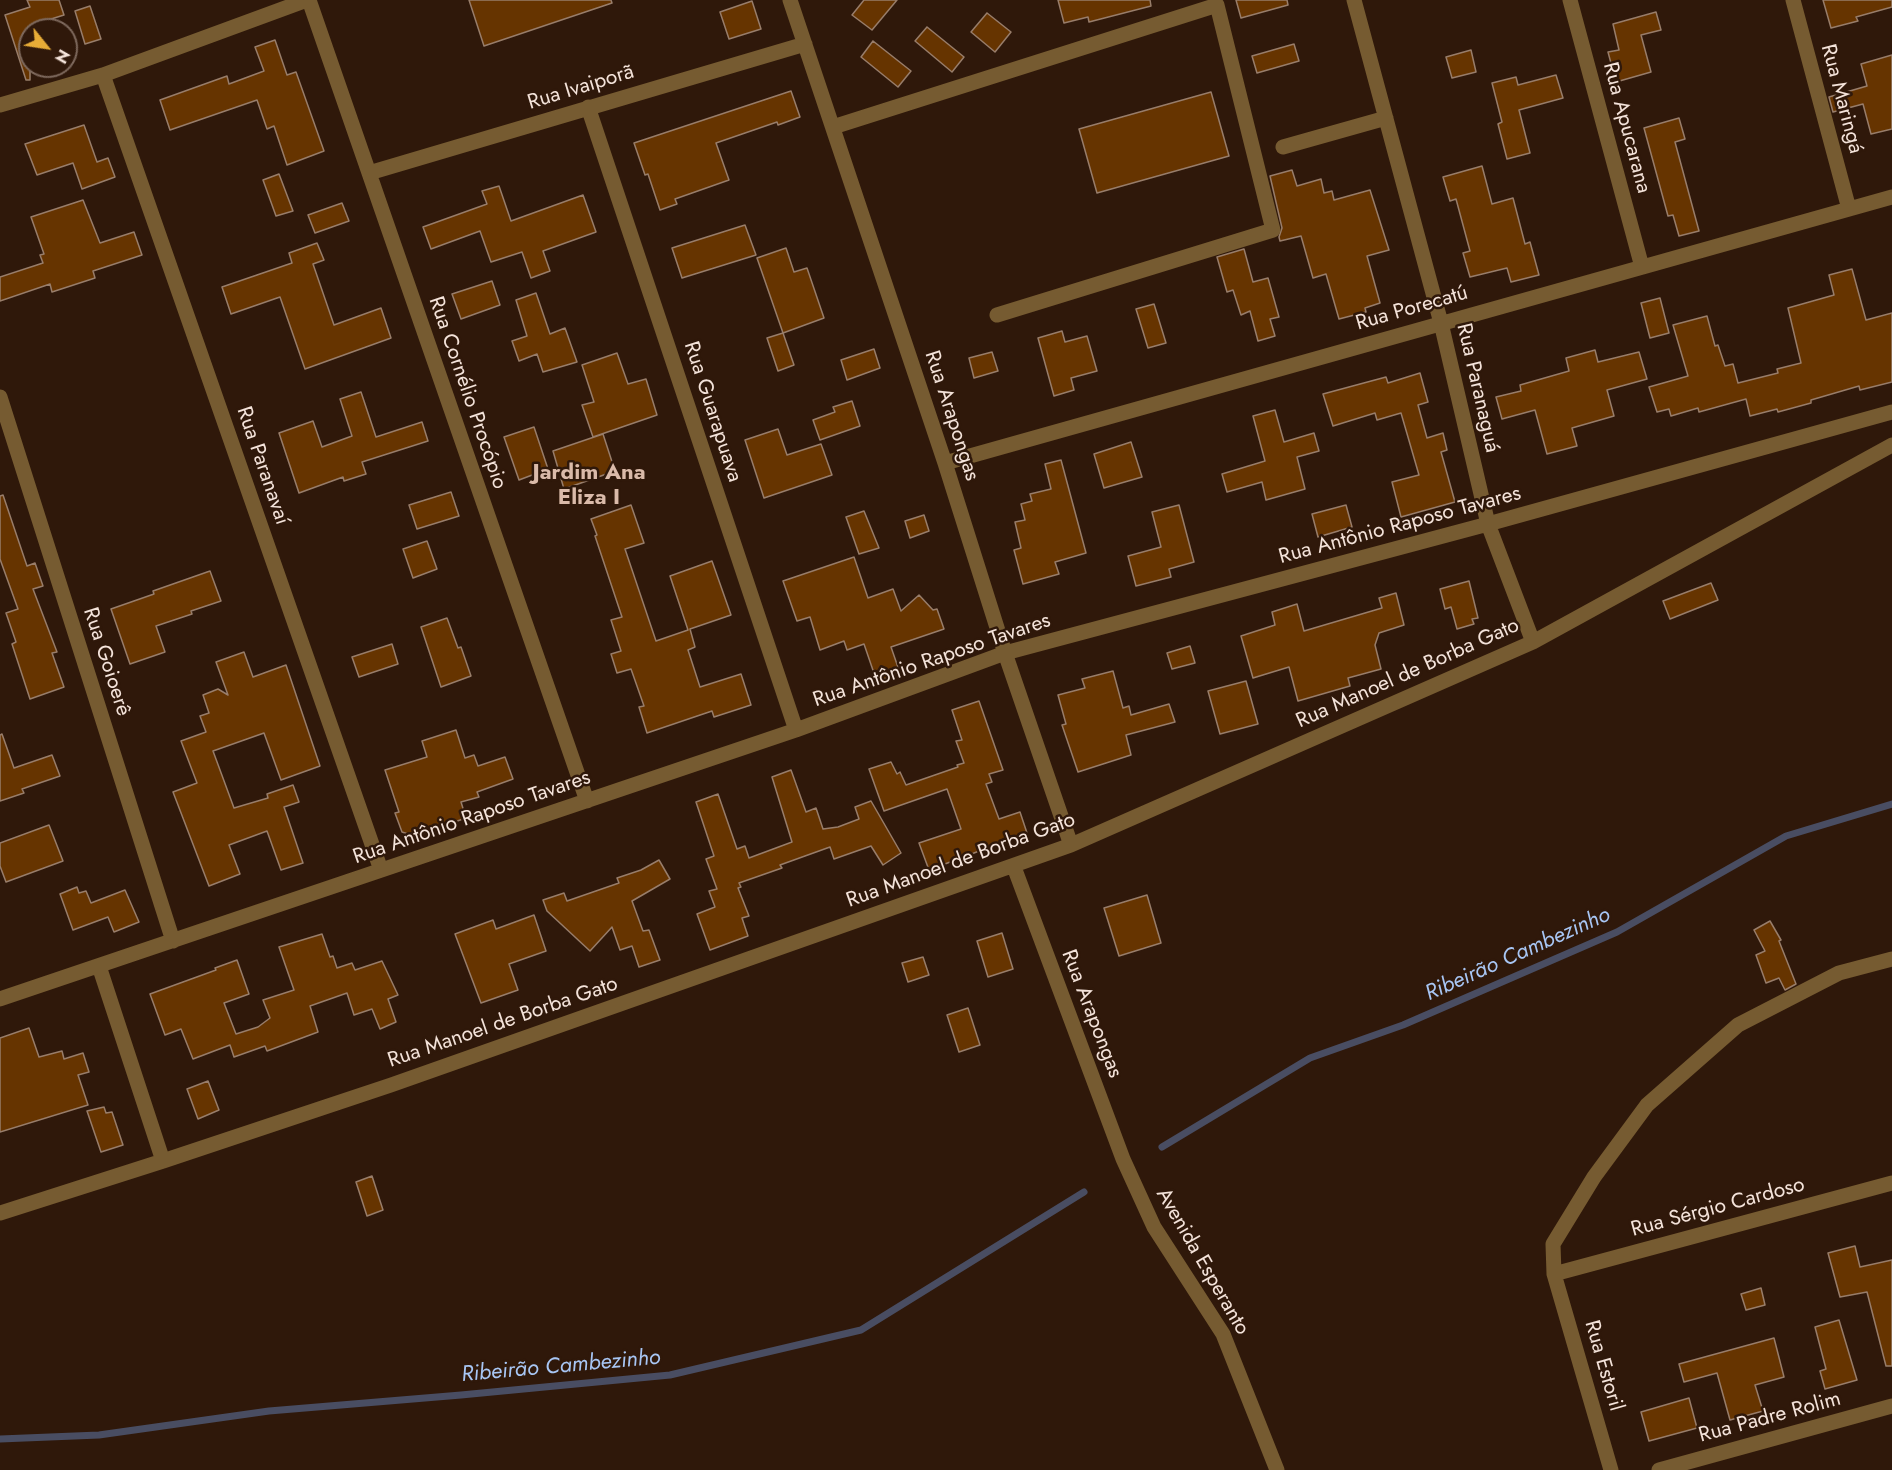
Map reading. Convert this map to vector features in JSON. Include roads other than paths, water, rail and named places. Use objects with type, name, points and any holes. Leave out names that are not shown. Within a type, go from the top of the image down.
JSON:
[{"type":"street","points":[[0,105],[103,75],[308,0]]},
{"type":"street","name":"Rua Cornélio Procópio","points":[[308,0],[587,801]]},
{"type":"street","name":"Rua Arapongas","points":[[790,0],[945,463],[1005,653],[1071,845]]},
{"type":"street","name":"Rua Paranaguá","points":[[1354,0],[1441,323],[1488,524],[1533,642]]},
{"type":"street","name":"Rua Apucarana","points":[[1570,0],[1642,267]]},
{"type":"street","name":"Rua Maringá","points":[[1793,0],[1849,209]]},
{"type":"street","points":[[833,127],[1217,5],[1273,230],[997,315]]},
{"type":"street","name":"Rua Ivaiporã","points":[[369,173],[805,44]]},
{"type":"street","name":"Rua Paranavaí","points":[[103,75],[381,870]]},
{"type":"street","name":"Rua Guarapuava","points":[[588,107],[796,730]]},
{"type":"street","points":[[1283,147],[1386,118]]},
{"type":"street","name":"Rua Porecatú","points":[[945,463],[1892,197]]},
{"type":"street","name":"Rua Goioerê","points":[[0,396],[173,941]]},
{"type":"street","name":"Rua Antônio Raposo Tavares","points":[[0,999],[796,730],[1005,653],[1488,524],[1892,412]]},
{"type":"street","name":"Rua Manoel de Borba Gato","points":[[0,1213],[391,1085],[1071,845],[1533,642],[1892,445]]},
{"type":"street","name":"Rua Arapongas","points":[[1014,867],[1131,1176]]},
{"type":"street","name":"Rua Estoril","points":[[1611,1470],[1554,1274],[1553,1244],[1594,1178],[1647,1105],[1737,1025],[1839,973],[1892,959]]},
{"type":"street","points":[[99,966],[163,1161]]},
{"type":"street","name":"Avenida Esperanto","points":[[1131,1176],[1154,1227],[1223,1334],[1278,1470]]},
{"type":"street","name":"Rua Sérgio Cardoso","points":[[1554,1274],[1892,1183]]},
{"type":"street","name":"Rua Padre Rolim","points":[[1659,1470],[1892,1406]]},
{"type":"waterway","name":"Ribeirão Cambezinho","points":[[1162,1147],[1310,1058],[1403,1025],[1617,932],[1786,836],[1892,804]]},
{"type":"waterway","name":"Ribeirão Cambezinho","points":[[0,1439],[99,1435],[269,1411],[670,1375],[861,1330],[1084,1192]]},
{"type":"district","name":"Jardim Ana Eliza I","points":[[589,486]]}]
